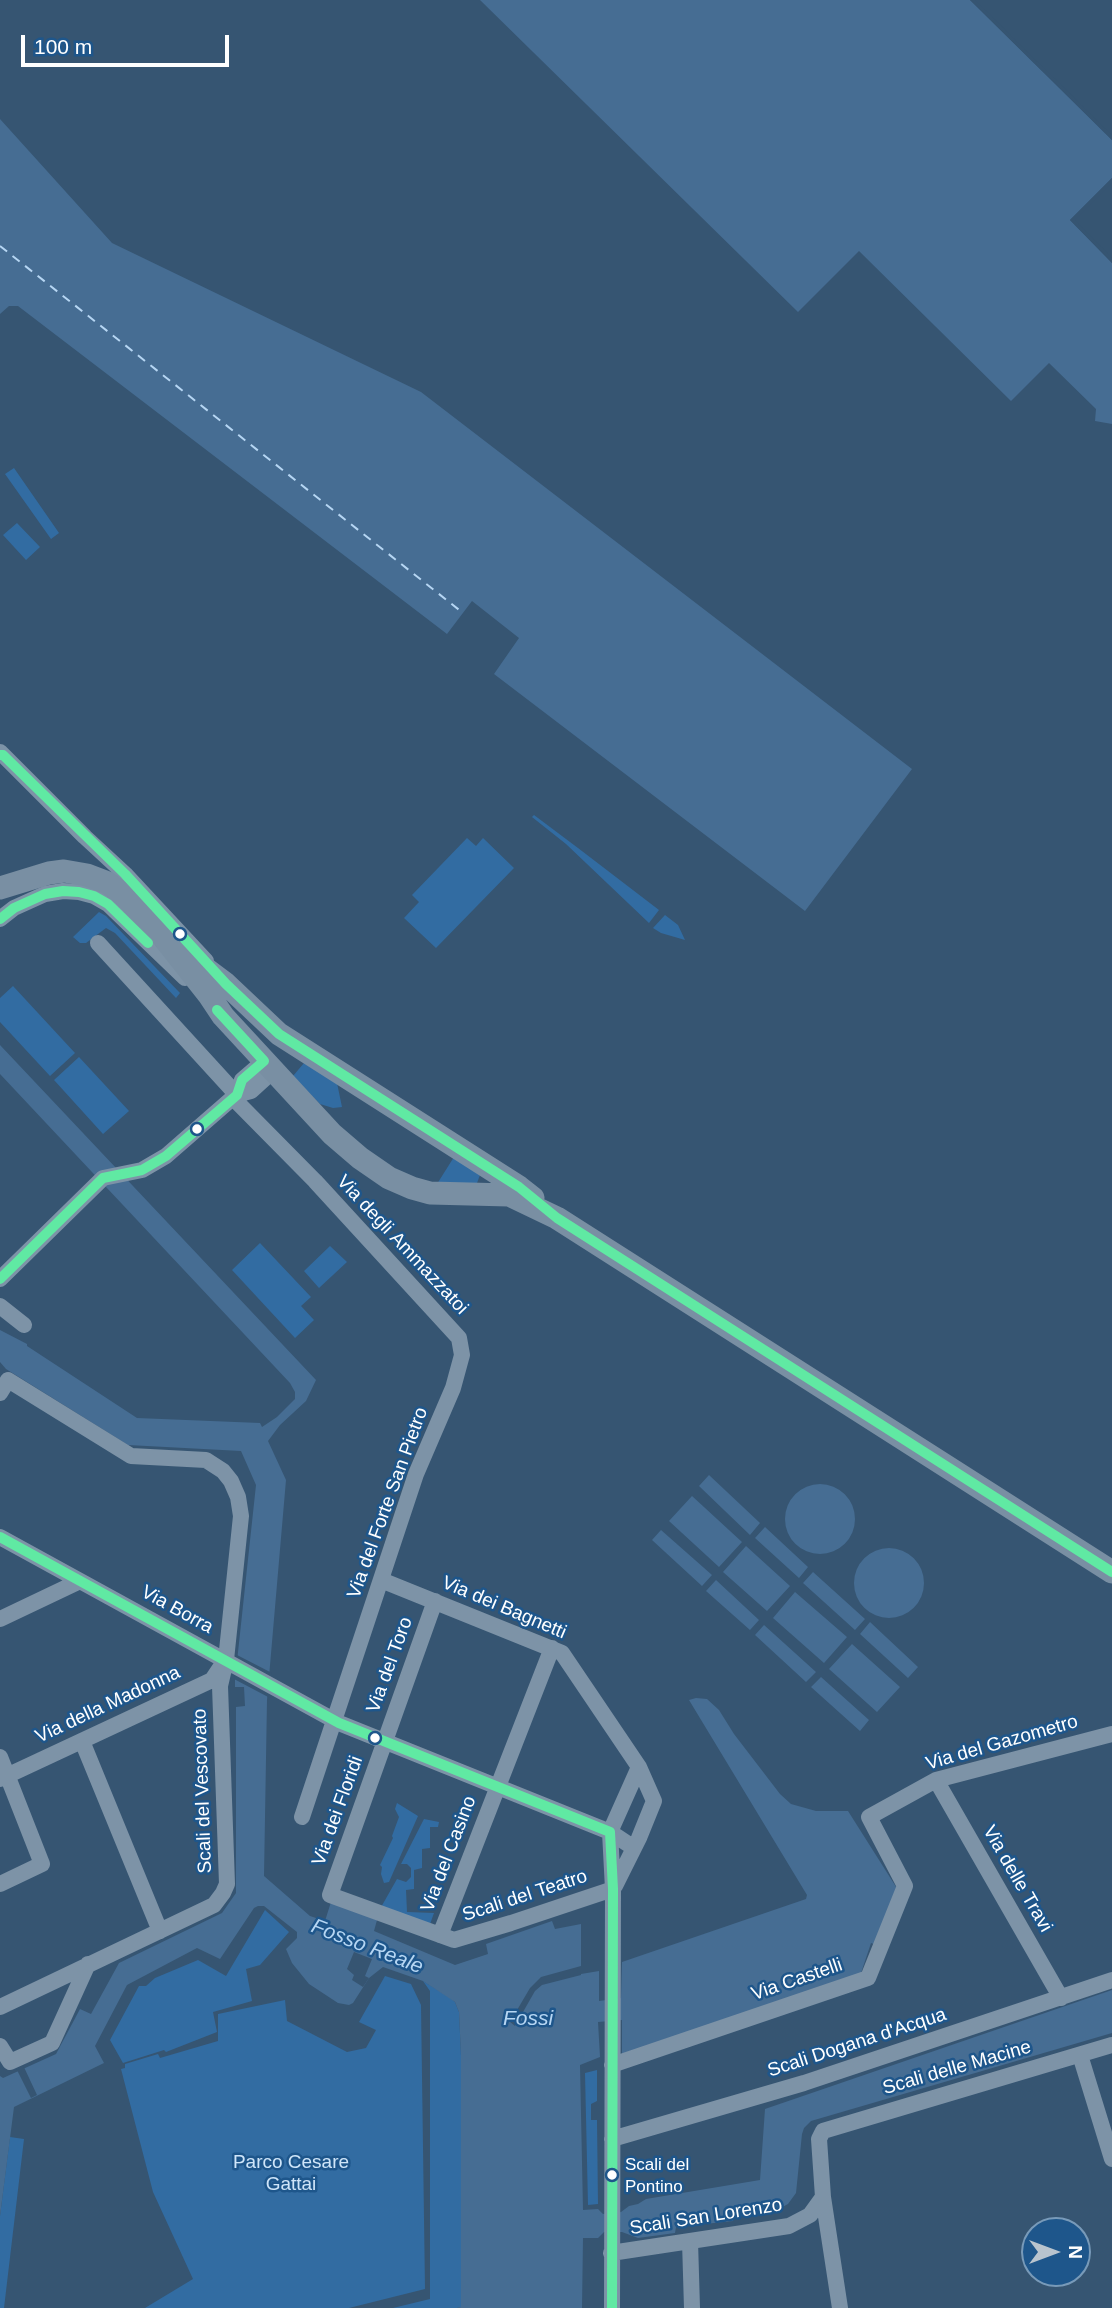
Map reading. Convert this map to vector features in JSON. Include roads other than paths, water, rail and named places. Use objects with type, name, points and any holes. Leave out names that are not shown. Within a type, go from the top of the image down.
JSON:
[{"type":"main road","points":[[0,888],[58,872],[87,875],[102,880],[117,890],[160,933],[223,1016],[332,1134],[360,1158],[388,1178],[412,1188],[430,1193],[509,1195],[557,1218]]},
{"type":"main road","points":[[160,933],[226,984],[279,1034],[519,1187],[557,1218],[1112,1572]]},
{"type":"main road","points":[[475,1195],[484,1188],[488,1178],[486,1166]]},
{"type":"street","points":[[0,752],[156,906],[226,984]]},
{"type":"street","points":[[0,919],[14,908],[45,894],[63,891],[94,896],[108,904],[223,1016]]},
{"type":"street","name":"Via degli Ammazzatoi","points":[[98,943],[459,1338]]},
{"type":"street","points":[[0,1279],[103,1178],[127,1174],[154,1164],[177,1149],[235,1096],[242,1080],[269,1066]]},
{"type":"street","points":[[0,1306],[24,1325]]},
{"type":"street","name":"Via del Forte San Pietro","points":[[302,1817],[416,1474],[453,1388],[462,1355],[459,1338]]},
{"type":"street","name":"Scali del Vescovato","points":[[0,2007],[214,1905],[227,1884],[220,1686],[231,1663],[241,1516],[237,1493],[227,1475],[206,1460],[131,1456],[4,1387]]},
{"type":"street","name":"Via Borra","points":[[0,1537],[333,1720],[611,1832],[634,1848]]},
{"type":"street","name":"Via dei Bagnetti","points":[[381,1580],[562,1653],[639,1767],[654,1801],[614,1889]]},
{"type":"street","points":[[0,1619],[80,1581]]},
{"type":"street","name":"Via del Toro","points":[[385,1743],[435,1601]]},
{"type":"street","name":"Via del Casino","points":[[440,1935],[552,1648]]},
{"type":"street","name":"Via della Madonna","points":[[4,1777],[212,1680],[231,1663]]},
{"type":"street","name":"Via del Gazometro","points":[[869,1817],[936,1780],[1112,1734]]},
{"type":"street","points":[[82,1741],[160,1931]]},
{"type":"street","name":"Via dei Floridi","points":[[330,1895],[385,1743]]},
{"type":"street","points":[[0,1757],[4,1777],[42,1864],[0,1884]]},
{"type":"street","points":[[612,2308],[614,1889],[611,1832],[639,1767]]},
{"type":"street","name":"Via delle Travi","points":[[936,1780],[1061,1998]]},
{"type":"street","name":"Via Castelli","points":[[612,2063],[868,1978],[905,1886],[869,1817]]},
{"type":"street","name":"Scali del Teatro","points":[[330,1895],[454,1940],[614,1889]]},
{"type":"street","points":[[0,2046],[10,2062],[52,2043],[88,1964]]},
{"type":"street","name":"Scali Dogana d'Acqua","points":[[612,2139],[804,2082],[1112,1980]]},
{"type":"street","name":"Scali delle Macine","points":[[823,2197],[819,2139],[821,2132],[1112,2045]]},
{"type":"street","points":[[1080,2055],[1112,2159]]},
{"type":"street","points":[[823,2197],[840,2308]]},
{"type":"street","name":"Scali San Lorenzo","points":[[611,2253],[789,2226],[810,2215],[823,2197]]},
{"type":"street","points":[[690,2241],[692,2308]]},
{"type":"water","points":[[480,0],[970,0],[1112,140],[1112,178],[1070,220],[1112,263],[1112,424],[1095,421],[1096,409],[1049,363],[1011,401],[859,251],[798,312]]},
{"type":"water","points":[[0,119],[112,243],[421,392],[912,769],[805,911],[494,674],[519,638],[472,601],[447,634],[18,306],[9,306],[0,314]]},
{"type":"water","name":"Fossi","points":[[0,1045],[316,1380],[306,1401],[280,1425],[268,1441],[286,1480],[267,1700],[264,1876],[310,1916],[325,1921],[331,1902],[377,1920],[374,1931],[455,1965],[488,1954],[486,1944],[552,1921],[555,1929],[581,1924],[581,1974],[599,1971],[599,2001],[621,1998],[622,1962],[806,1899],[807,1895],[689,1700],[696,1698],[707,1699],[719,1710],[734,1734],[780,1794],[791,1804],[816,1811],[848,1811],[898,1890],[876,1945],[871,1943],[860,1976],[622,2054],[622,2020],[598,2022],[600,2057],[580,2065],[583,2210],[598,2209],[603,2214],[621,2212],[646,2199],[760,2180],[765,2109],[1112,1990],[1112,2033],[811,2121],[802,2134],[796,2193],[788,2204],[775,2211],[734,2217],[733,2221],[676,2227],[675,2233],[638,2238],[622,2232],[604,2232],[598,2238],[583,2238],[582,2308],[457,2308],[461,2307],[461,2055],[459,2012],[455,2002],[423,1981],[383,1967],[369,1978],[353,2003],[338,2003],[309,1984],[292,1963],[286,1949],[297,1938],[297,1932],[264,1906],[258,1906],[220,1959],[197,1948],[127,1985],[95,2046],[104,2063],[14,2107],[0,2216],[0,2076],[3,2078],[56,2054],[80,2009],[91,2014],[119,1963],[222,1913],[236,1893],[236,1707],[245,1706],[244,1687],[235,1687],[235,1680],[256,1485],[241,1451],[128,1445],[6,1369],[0,1362],[0,1330],[27,1344],[137,1418],[260,1423],[262,1427],[295,1399],[295,1392],[290,1383],[0,1074]]},
{"type":"water","points":[[709,1475],[760,1523],[750,1535],[699,1486]]},
{"type":"water","points":[[820,1484],[845,1494],[855,1519],[845,1544],[820,1554],[795,1544],[785,1519],[795,1494]]},
{"type":"water","points":[[692,1496],[742,1542],[719,1567],[669,1521]]},
{"type":"water","points":[[765,1527],[808,1567],[799,1578],[755,1538]]},
{"type":"water","points":[[661,1530],[712,1575],[702,1586],[652,1540]]},
{"type":"water","points":[[746,1546],[790,1586],[767,1611],[723,1572]]},
{"type":"water","points":[[889,1548],[914,1558],[924,1583],[914,1608],[889,1618],[864,1608],[854,1583],[864,1558]]},
{"type":"water","points":[[813,1572],[865,1619],[855,1630],[803,1583]]},
{"type":"water","points":[[716,1580],[759,1620],[750,1630],[706,1591]]},
{"type":"water","points":[[795,1592],[847,1637],[824,1663],[773,1618]]},
{"type":"water","points":[[870,1622],[918,1667],[908,1678],[860,1634]]},
{"type":"water","points":[[764,1625],[816,1672],[806,1682],[755,1635]]},
{"type":"water","points":[[852,1644],[900,1687],[877,1712],[829,1669]]},
{"type":"water","points":[[821,1677],[869,1720],[860,1731],[811,1687]]},
{"type":"place","name":"Scali del Pontino","points":[[612,2175]]},
{"type":"water label","name":"Fosso Reale","points":[[367,1947]]},
{"type":"park label","name":"Parco Cesare Gattai","points":[[291,2174]]}]
